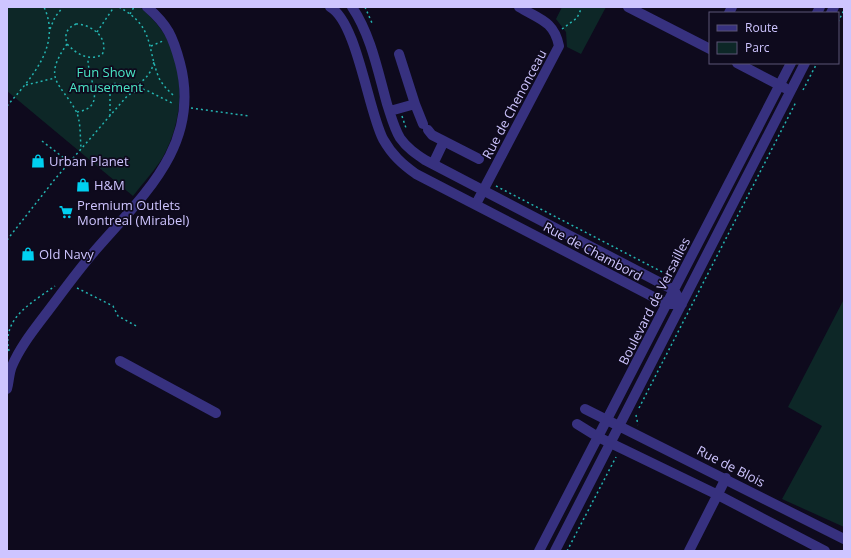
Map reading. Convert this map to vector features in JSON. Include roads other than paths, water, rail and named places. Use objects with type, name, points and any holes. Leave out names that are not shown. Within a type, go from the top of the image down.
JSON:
[{"type":"street","points":[[7,390],[9,372],[29,337],[68,284],[156,180],[167,163],[175,145],[184,107],[185,90],[173,37],[156,15],[147,7]]},
{"type":"street","name":"Rue de Chambord","points":[[330,7],[335,10],[345,25],[354,48],[382,137],[395,158],[416,174],[667,304],[682,304]]},
{"type":"street","name":"Rue de Chambord","points":[[352,7],[359,18],[367,38],[398,133],[410,150],[433,164],[674,290]]},
{"type":"street","name":"Rue de Chenonceau","points":[[476,204],[559,46],[556,33],[549,24],[520,7]]},
{"type":"street","points":[[628,7],[709,48]]},
{"type":"street","points":[[399,54],[414,104],[426,127],[432,134],[479,159]]},
{"type":"street","points":[[739,64],[792,91]]},
{"type":"street","name":"Boulevard de Versailles","points":[[539,551],[790,64]]},
{"type":"street","name":"Boulevard de Versailles","points":[[555,551],[612,443],[805,64]]},
{"type":"street","points":[[390,112],[414,104]]},
{"type":"street","points":[[433,164],[444,141]]},
{"type":"street","points":[[674,290],[682,304]]},
{"type":"street","points":[[120,361],[216,412]]},
{"type":"street","name":"Rue de Blois","points":[[585,408],[844,539]]},
{"type":"street","points":[[577,424],[598,437],[718,495],[826,551]]},
{"type":"street","points":[[689,551],[726,478]]},
{"type":"place","name":"Urban Planet","points":[[38,161]]},
{"type":"place","name":"H&M","points":[[83,185]]},
{"type":"place","name":"Premium Outlets Montreal (Mirabel)","points":[[66,212]]},
{"type":"place","name":"Old Navy","points":[[28,254]]},
{"type":"park label","name":"Fun Show Amusement","points":[[106,80]]}]
